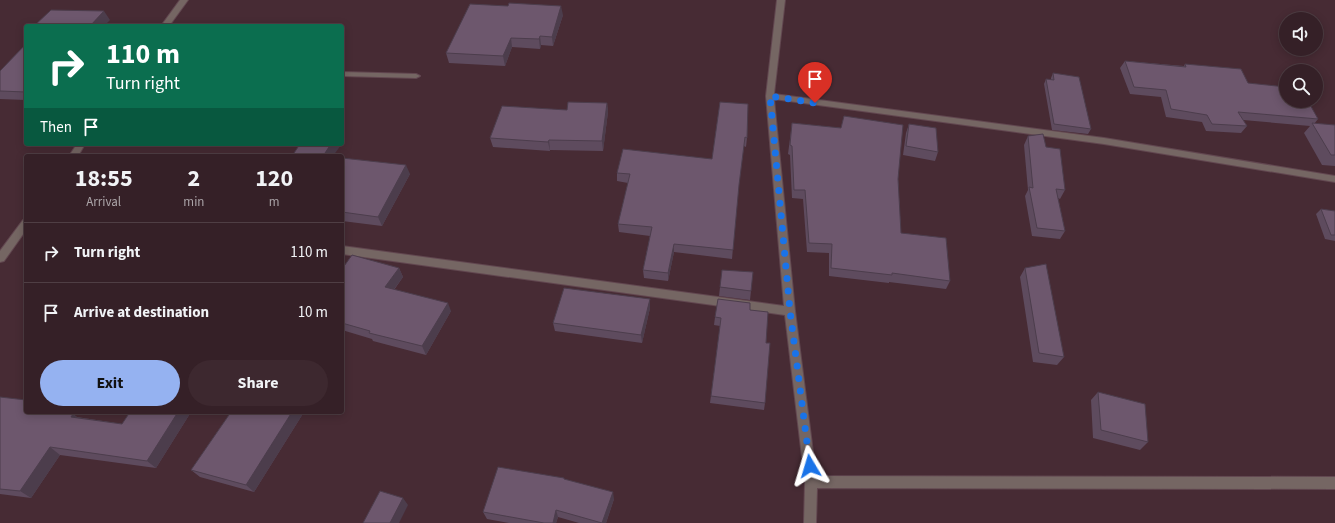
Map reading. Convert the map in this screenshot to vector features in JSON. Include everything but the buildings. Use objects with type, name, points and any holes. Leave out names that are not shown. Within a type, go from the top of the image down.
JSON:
[{"type":"street","points":[[166,24],[184,0]]},
{"type":"street","points":[[781,0],[770,96],[790,311],[812,482],[810,523]]},
{"type":"street","points":[[344,74],[416,76]]},
{"type":"street","points":[[770,96],[1104,141],[1335,178]]},
{"type":"street","points":[[0,258],[24,226]]},
{"type":"street","points":[[344,250],[790,311]]},
{"type":"street","points":[[812,482],[1335,483]]},
{"type":"route","points":[[810,466],[790,311],[770,96],[815,103]]}]
